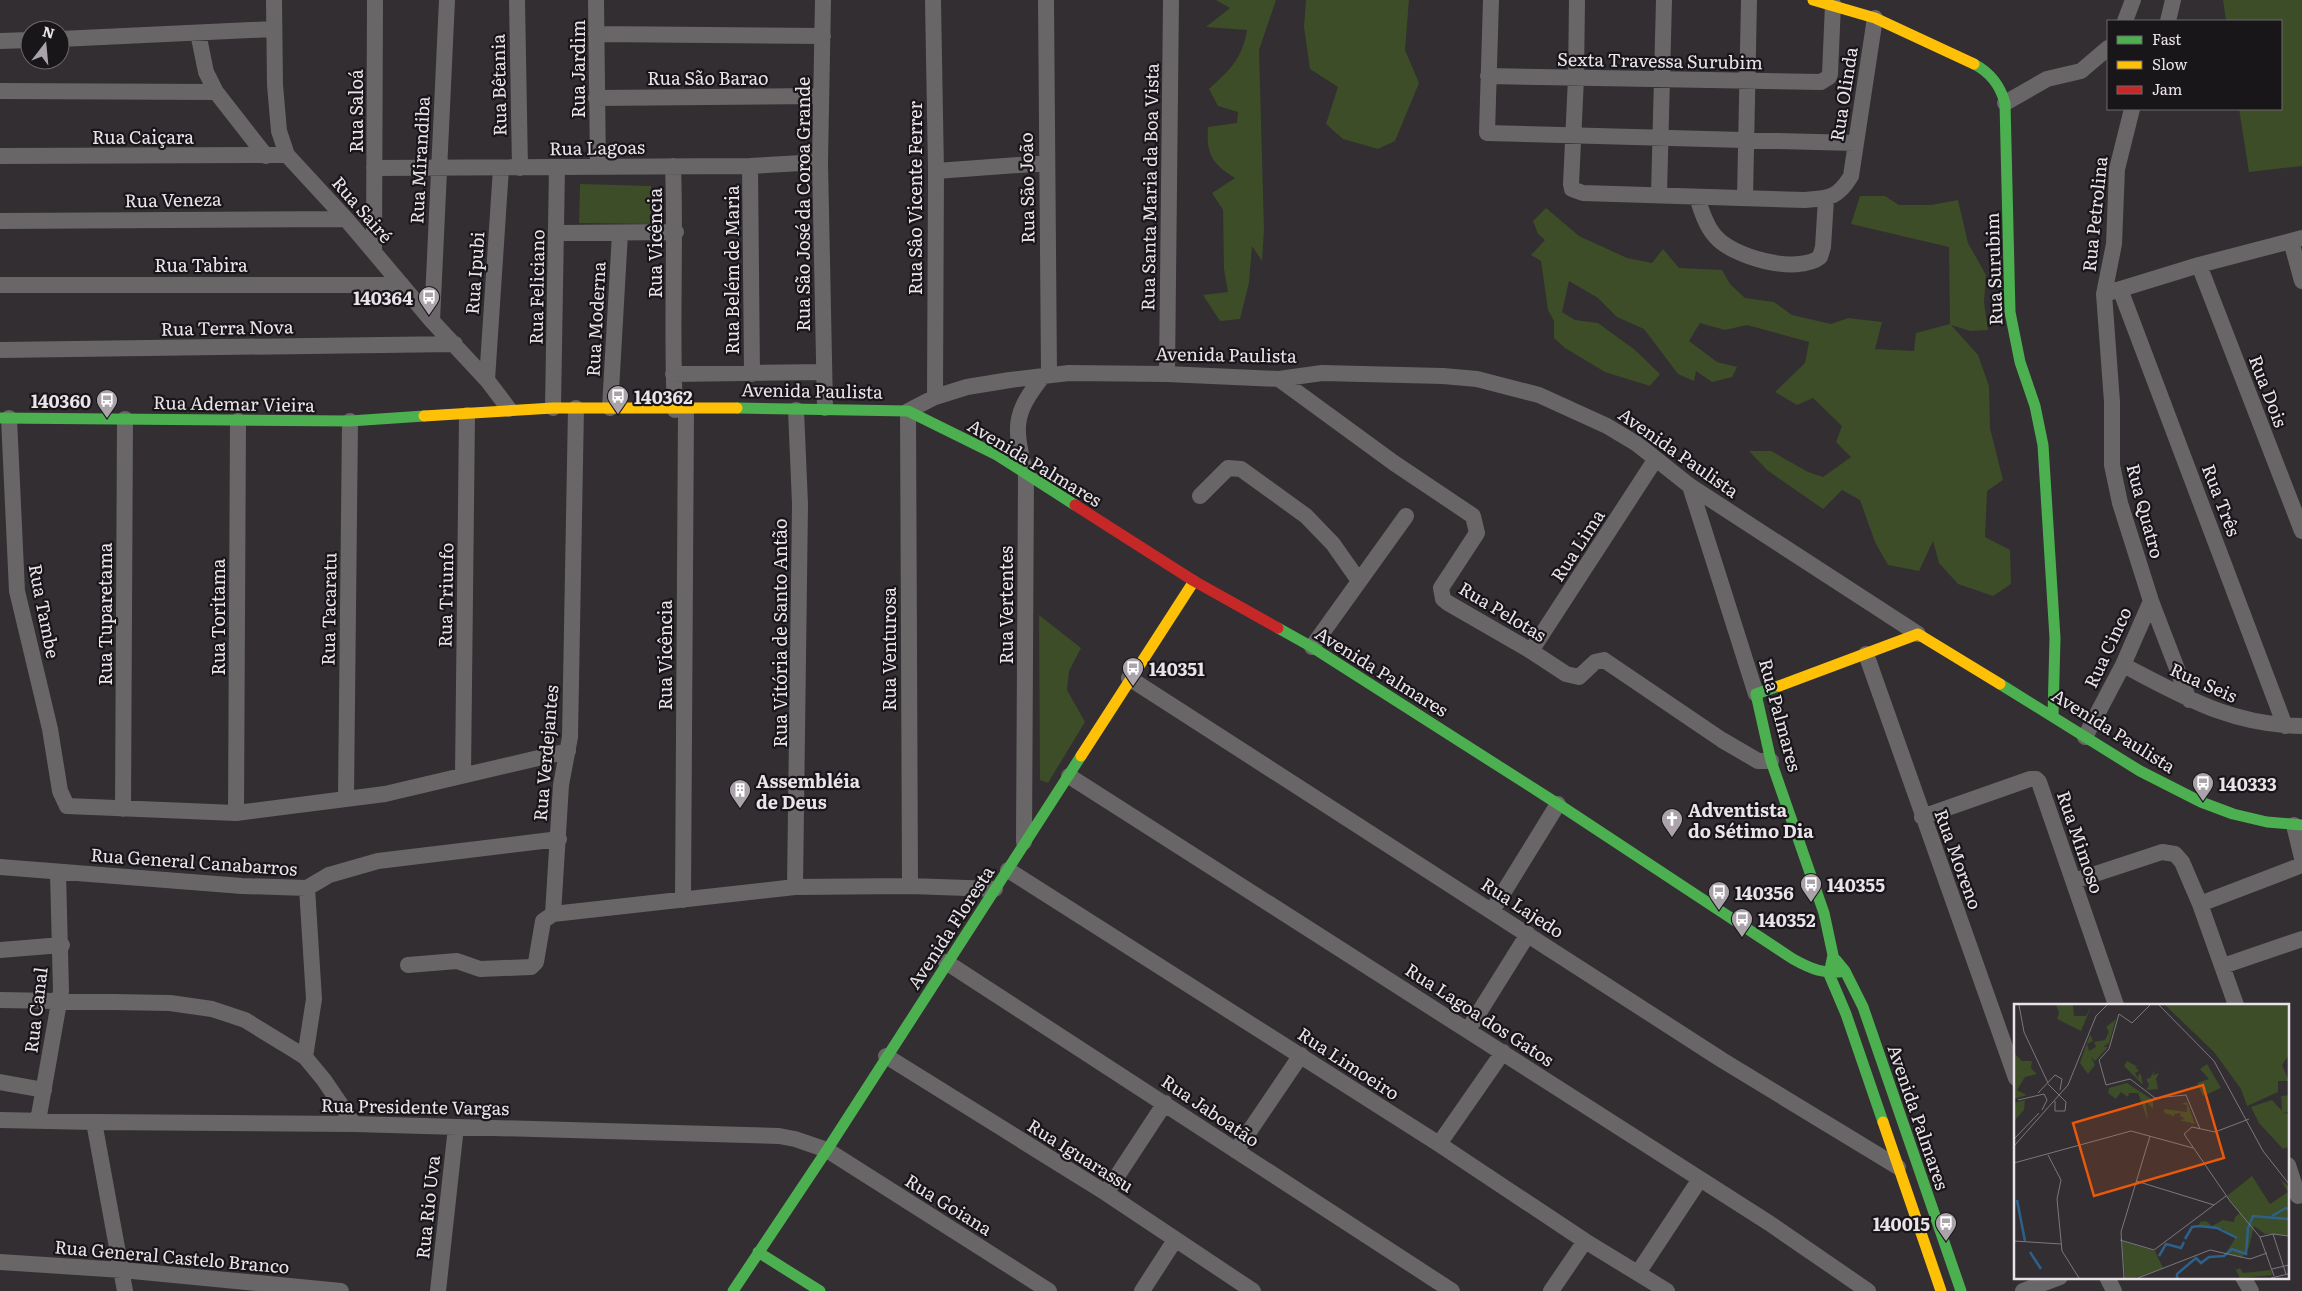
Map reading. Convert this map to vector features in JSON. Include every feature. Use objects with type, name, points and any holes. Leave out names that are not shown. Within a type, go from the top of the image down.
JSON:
[{"type":"main road","name":"Rua Surubim","points":[[1813,0],[1833,4],[1875,18],[1968,60],[1986,70],[2002,91],[2005,103],[2010,312],[2020,362],[2035,406],[2043,445],[2055,638],[2053,716]]},
{"type":"main road","name":"Avenida Paulista","points":[[467,415],[509,409],[554,408],[796,410],[825,408],[908,412]]},
{"type":"main road","name":"Avenida Palmares","points":[[908,412],[997,455],[1194,581],[1312,647],[1558,804],[1805,966],[1829,974],[1845,971],[1863,1007],[1961,1291]]},
{"type":"main road","name":"Rua Ademar Vieira","points":[[5,418],[350,421],[467,415]]},
{"type":"main road","name":"Avenida Floresta","points":[[733,1291],[827,1150],[946,962],[1008,870],[1129,678],[1194,581]]},
{"type":"main road","name":"Avenida Paulista","points":[[1918,634],[2053,716],[2125,764],[2186,797],[2233,814],[2282,824],[2298,825]]},
{"type":"main road","points":[[1756,694],[1918,634]]},
{"type":"main road","name":"Rua Palmares","points":[[1756,694],[1771,761],[1824,914],[1833,955],[1829,974]]},
{"type":"main road","name":"Rua Palmares","points":[[1833,955],[1845,971]]},
{"type":"main road","name":"Avenida Palmares","points":[[1829,974],[1846,1014],[1941,1291]]},
{"type":"main road","points":[[758,1252],[820,1291]]},
{"type":"street","name":"Rua Sairé","points":[[274,0],[273,29],[279,131],[287,155],[346,218],[432,321],[487,380],[509,409]]},
{"type":"street","name":"Rua Saloá","points":[[374,252],[375,0]]},
{"type":"street","name":"Rua Mirandiba","points":[[432,321],[447,0]]},
{"type":"street","name":"Rua Bêtania","points":[[517,0],[520,168]]},
{"type":"street","name":"Rua Jardim","points":[[596,0],[598,167]]},
{"type":"street","name":"Rua São José da Coroa Grande","points":[[823,0],[820,162],[825,408]]},
{"type":"street","name":"Rua Sâo Vicente Ferrer","points":[[933,0],[936,171],[934,396]]},
{"type":"street","name":"Rua São João","points":[[1046,0],[1046,375]]},
{"type":"street","name":"Rua Santa Maria da Boa Vista","points":[[1167,374],[1171,0]]},
{"type":"street","points":[[1491,0],[1487,133],[1659,136],[1855,143]]},
{"type":"street","points":[[1577,0],[1572,189],[1583,193],[1826,199],[1823,247],[1820,258],[1792,263],[1749,258],[1715,237],[1702,214],[1697,197]]},
{"type":"street","points":[[1659,194],[1660,80],[1664,0]]},
{"type":"street","points":[[1745,198],[1749,0]]},
{"type":"street","points":[[2125,20],[2133,0]]},
{"type":"street","points":[[2168,20],[2173,0]]},
{"type":"street","name":"Sexta Travessa Surubim","points":[[1488,76],[1821,82],[1829,78],[1833,4]]},
{"type":"street","name":"Rua Olinda","points":[[1826,199],[1835,195],[1844,187],[1851,176],[1875,18]]},
{"type":"street","points":[[70,39],[273,29]]},
{"type":"street","points":[[198,33],[204,65],[216,92],[266,156]]},
{"type":"street","points":[[596,34],[823,36]]},
{"type":"street","points":[[0,41],[20,40]]},
{"type":"street","points":[[2005,103],[2047,80],[2081,71],[2107,49]]},
{"type":"street","points":[[0,91],[216,92]]},
{"type":"street","name":"Rua São Barao","points":[[596,98],[820,96]]},
{"type":"street","name":"Rua Petrolina","points":[[2112,292],[2117,169],[2132,110]]},
{"type":"street","name":"Rua Caiçara","points":[[0,156],[287,155]]},
{"type":"street","name":"Rua Lagoas","points":[[374,168],[750,166],[820,162]]},
{"type":"street","points":[[936,171],[1047,163]]},
{"type":"street","name":"Rua Vicência","points":[[673,166],[676,232],[673,374],[680,410],[683,900]]},
{"type":"street","name":"Rua Belém de Maria","points":[[750,166],[752,374]]},
{"type":"street","name":"Rua Feliciano","points":[[554,408],[557,167]]},
{"type":"street","name":"Rua Ipubi","points":[[487,380],[501,168]]},
{"type":"street","name":"Rua Veneza","points":[[0,221],[346,218]]},
{"type":"street","points":[[557,232],[676,232]]},
{"type":"street","name":"Rua Moderna","points":[[610,408],[620,233]]},
{"type":"street","points":[[2112,292],[2200,264],[2297,239],[2302,281]]},
{"type":"street","name":"Rua Dois","points":[[2200,264],[2302,531]]},
{"type":"street","name":"Rua Tabira","points":[[0,285],[402,285]]},
{"type":"street","name":"Rua Quatro","points":[[2112,292],[2112,465],[2120,503],[2151,601],[2189,700]]},
{"type":"street","name":"Rua Três","points":[[2112,292],[2285,726]]},
{"type":"street","name":"Rua Terra Nova","points":[[0,350],[454,344]]},
{"type":"street","points":[[673,374],[823,372]]},
{"type":"street","name":"Avenida Paulista","points":[[908,412],[934,396],[967,388],[1046,375],[1167,374],[1279,379],[1322,373],[1443,376],[1477,379],[1540,395],[1575,409],[1637,444],[1690,486],[1918,634]]},
{"type":"street","name":"Rua Vertentes","points":[[1024,842],[1026,474],[1017,443],[1017,430],[1024,404],[1046,375]]},
{"type":"street","name":"Rua Pelotas","points":[[1279,379],[1394,463],[1473,516],[1477,533],[1445,580],[1441,588],[1443,598],[1566,674],[1579,677],[1595,662],[1604,660],[1722,740],[1758,761],[1771,761]]},
{"type":"street","name":"Rua Verdejantes","points":[[554,914],[560,785],[568,752],[572,696],[576,408]]},
{"type":"street","name":"Rua Vitória de Santo Antão","points":[[796,410],[800,551],[796,887]]},
{"type":"street","name":"Rua Venturosa","points":[[908,412],[910,886]]},
{"type":"street","name":"Rua Triunfo","points":[[463,775],[467,415]]},
{"type":"street","name":"Rua Tambe","points":[[5,418],[17,591],[50,729],[60,791],[67,806],[122,809]]},
{"type":"street","name":"Rua Tuparetama","points":[[122,809],[125,419]]},
{"type":"street","name":"Rua Toritama","points":[[236,812],[238,421]]},
{"type":"street","name":"Rua Tacaratu","points":[[346,797],[350,421]]},
{"type":"street","name":"Rua Lima","points":[[1531,651],[1655,460]]},
{"type":"street","points":[[1200,496],[1228,468],[1241,469],[1312,522],[1334,544],[1359,580]]},
{"type":"street","name":"Rua Palmares","points":[[1690,486],[1756,694]]},
{"type":"street","points":[[1312,647],[1406,516]]},
{"type":"street","name":"Rua Cinco","points":[[2085,737],[2123,665],[2151,601]]},
{"type":"street","name":"Rua Moreno","points":[[1866,654],[1922,817],[2014,1072]]},
{"type":"street","name":"Rua Seis","points":[[2123,665],[2189,700],[2233,717],[2285,726],[2302,726]]},
{"type":"street","name":"Rua Lajedo","points":[[1129,678],[1492,910],[1722,1060],[1898,1167]]},
{"type":"street","points":[[122,809],[236,812],[346,797],[385,794],[568,752]]},
{"type":"street","name":"Rua Lagoa dos Gatos","points":[[1068,776],[1503,1052],[1700,1179],[1868,1291]]},
{"type":"street","name":"Rua Mimoso","points":[[1922,817],[2030,779],[2036,779],[2039,782],[2116,1004]]},
{"type":"street","points":[[1492,910],[1558,804]]},
{"type":"street","points":[[2298,825],[2302,858]]},
{"type":"street","name":"Rua General Canabarros","points":[[0,867],[242,886],[307,888],[329,875],[378,860],[558,839]]},
{"type":"street","points":[[2074,881],[2167,852],[2175,854],[2182,862],[2200,904],[2236,1004]]},
{"type":"street","points":[[2200,904],[2302,865]]},
{"type":"street","name":"Rua Limoeiro","points":[[1008,870],[1439,1144],[1585,1241],[1668,1291]]},
{"type":"street","name":"Rua Canal","points":[[38,1121],[62,982],[58,873]]},
{"type":"street","points":[[408,965],[457,961],[480,969],[531,967],[536,962],[543,921],[554,914],[796,887],[910,886],[995,888]]},
{"type":"street","points":[[305,1057],[314,999],[307,888]]},
{"type":"street","points":[[1468,1030],[1528,934]]},
{"type":"street","points":[[2223,966],[2302,939]]},
{"type":"street","points":[[0,950],[62,945]]},
{"type":"street","name":"Rua Jaboatão","points":[[946,962],[1452,1291]]},
{"type":"street","points":[[0,1000],[170,1003],[212,1009],[245,1020],[305,1057],[354,1124]]},
{"type":"street","points":[[1439,1144],[1503,1052]]},
{"type":"street","name":"Rua Iguarassu","points":[[886,1056],[1106,1193],[1253,1291]]},
{"type":"street","points":[[1236,1151],[1301,1056]]},
{"type":"street","points":[[0,1082],[44,1090]]},
{"type":"street","points":[[1106,1193],[1165,1103]]},
{"type":"street","name":"Rua Presidente Vargas","points":[[0,1120],[354,1124],[770,1135],[795,1138],[827,1150]]},
{"type":"street","points":[[94,1122],[125,1291]]},
{"type":"street","name":"Rua Rio Uva","points":[[438,1291],[456,1127]]},
{"type":"street","name":"Rua Goiana","points":[[827,1150],[1048,1291]]},
{"type":"street","points":[[2290,1173],[2296,1197]]},
{"type":"street","points":[[1638,1273],[1700,1179]]},
{"type":"street","points":[[1142,1291],[1175,1240]]},
{"type":"street","points":[[1551,1291],[1585,1241]]},
{"type":"street","name":"Rua General Castelo Branco","points":[[0,1262],[122,1270],[340,1291]]},
{"type":"street","points":[[2023,1291],[2057,1278]]},
{"type":"street","points":[[2107,1278],[2114,1291]]},
{"type":"street","points":[[2244,1278],[2251,1291]]},
{"type":"green space","points":[[1216,0],[1276,0],[1259,50],[1264,230],[1262,261],[1252,246],[1249,283],[1240,319],[1220,321],[1203,295],[1228,292],[1224,269],[1223,210],[1212,193],[1235,178],[1221,168],[1212,158],[1208,145],[1208,127],[1237,123],[1238,112],[1218,106],[1209,89],[1234,63],[1242,49],[1247,30],[1206,27],[1230,8]]},
{"type":"green space","points":[[1306,0],[1409,0],[1405,50],[1419,83],[1395,141],[1378,149],[1343,139],[1326,124],[1338,87],[1310,69],[1304,27]]},
{"type":"green space","points":[[2223,0],[2302,0],[2302,166],[2249,172],[2239,110],[2282,110],[2282,20],[2226,20]]},
{"type":"green space","points":[[580,184],[651,186],[651,224],[579,223]]},
{"type":"green space","points":[[1860,196],[1885,196],[1899,205],[1931,205],[1958,200],[1968,243],[1986,275],[1984,302],[1988,330],[1970,331],[1951,325],[1978,355],[1989,386],[1990,428],[2003,480],[1987,491],[1985,537],[2010,550],[2011,584],[1993,596],[1958,584],[1939,563],[1933,541],[1919,571],[1888,565],[1875,542],[1860,500],[1842,490],[1823,509],[1767,470],[1749,451],[1771,451],[1808,472],[1823,477],[1851,457],[1836,442],[1842,426],[1813,398],[1797,405],[1775,392],[1805,363],[1809,342],[1747,325],[1725,330],[1700,323],[1689,341],[1717,362],[1737,367],[1732,377],[1712,382],[1696,371],[1694,381],[1678,374],[1644,329],[1617,317],[1598,298],[1569,281],[1562,312],[1575,320],[1598,323],[1635,350],[1660,374],[1650,386],[1605,372],[1565,348],[1554,338],[1554,321],[1548,310],[1541,261],[1531,255],[1545,240],[1538,234],[1533,221],[1546,208],[1579,236],[1627,258],[1652,263],[1663,249],[1679,268],[1722,270],[1730,284],[1745,298],[1774,302],[1792,315],[1831,324],[1848,318],[1882,322],[1875,349],[1914,351],[1916,333],[1950,324],[1949,247],[1851,224]]},
{"type":"green space","points":[[1039,615],[1081,648],[1069,671],[1067,690],[1085,722],[1048,783],[1040,780]]},
{"type":"traffic: fast","points":[[1974,64],[1994,80],[2005,103],[2010,312],[2020,362],[2035,406],[2043,445],[2055,638],[2053,716]]},
{"type":"traffic: fast","points":[[737,408],[908,411],[997,455],[1075,505]]},
{"type":"traffic: fast","points":[[0,418],[350,421],[424,416]]},
{"type":"traffic: fast","points":[[1278,628],[1312,647],[1558,804],[1793,959],[1806,966],[1825,972],[1845,971]]},
{"type":"traffic: fast","points":[[2000,684],[2140,771],[2201,802],[2233,814],[2267,822],[2302,825]]},
{"type":"traffic: fast","points":[[1779,686],[1756,694],[1771,761],[1824,913],[1833,955],[1829,974],[1846,1014],[1883,1122]]},
{"type":"traffic: fast","points":[[733,1291],[827,1150],[1081,756]]},
{"type":"traffic: fast","points":[[1836,960],[1845,971],[1863,1007],[1961,1291]]},
{"type":"traffic: fast","points":[[758,1252],[820,1291]]},
{"type":"traffic: slow","points":[[1813,0],[1875,18],[1974,64]]},
{"type":"traffic: slow","points":[[424,416],[553,408],[737,408]]},
{"type":"traffic: slow","points":[[1081,756],[1194,581]]},
{"type":"traffic: slow","points":[[1779,686],[1918,634],[2000,684]]},
{"type":"traffic: slow","points":[[1883,1122],[1941,1291]]},
{"type":"traffic: jam","points":[[1075,505],[1194,581],[1278,628]]},
{"type":"place","name":"140364","points":[[429,316]]},
{"type":"place","name":"140362","points":[[618,415]]},
{"type":"place","name":"140360","points":[[107,419]]},
{"type":"place","name":"140351","points":[[1133,687]]},
{"type":"place","name":"140333","points":[[2203,802]]},
{"type":"place","name":"Assembléia de Deus","points":[[740,809]]},
{"type":"place","name":"Adventista do Sétimo Dia","points":[[1672,838]]},
{"type":"place","name":"140355","points":[[1811,903]]},
{"type":"place","name":"140356","points":[[1719,911]]},
{"type":"place","name":"140352","points":[[1742,938]]},
{"type":"place","name":"140015","points":[[1946,1242]]}]
